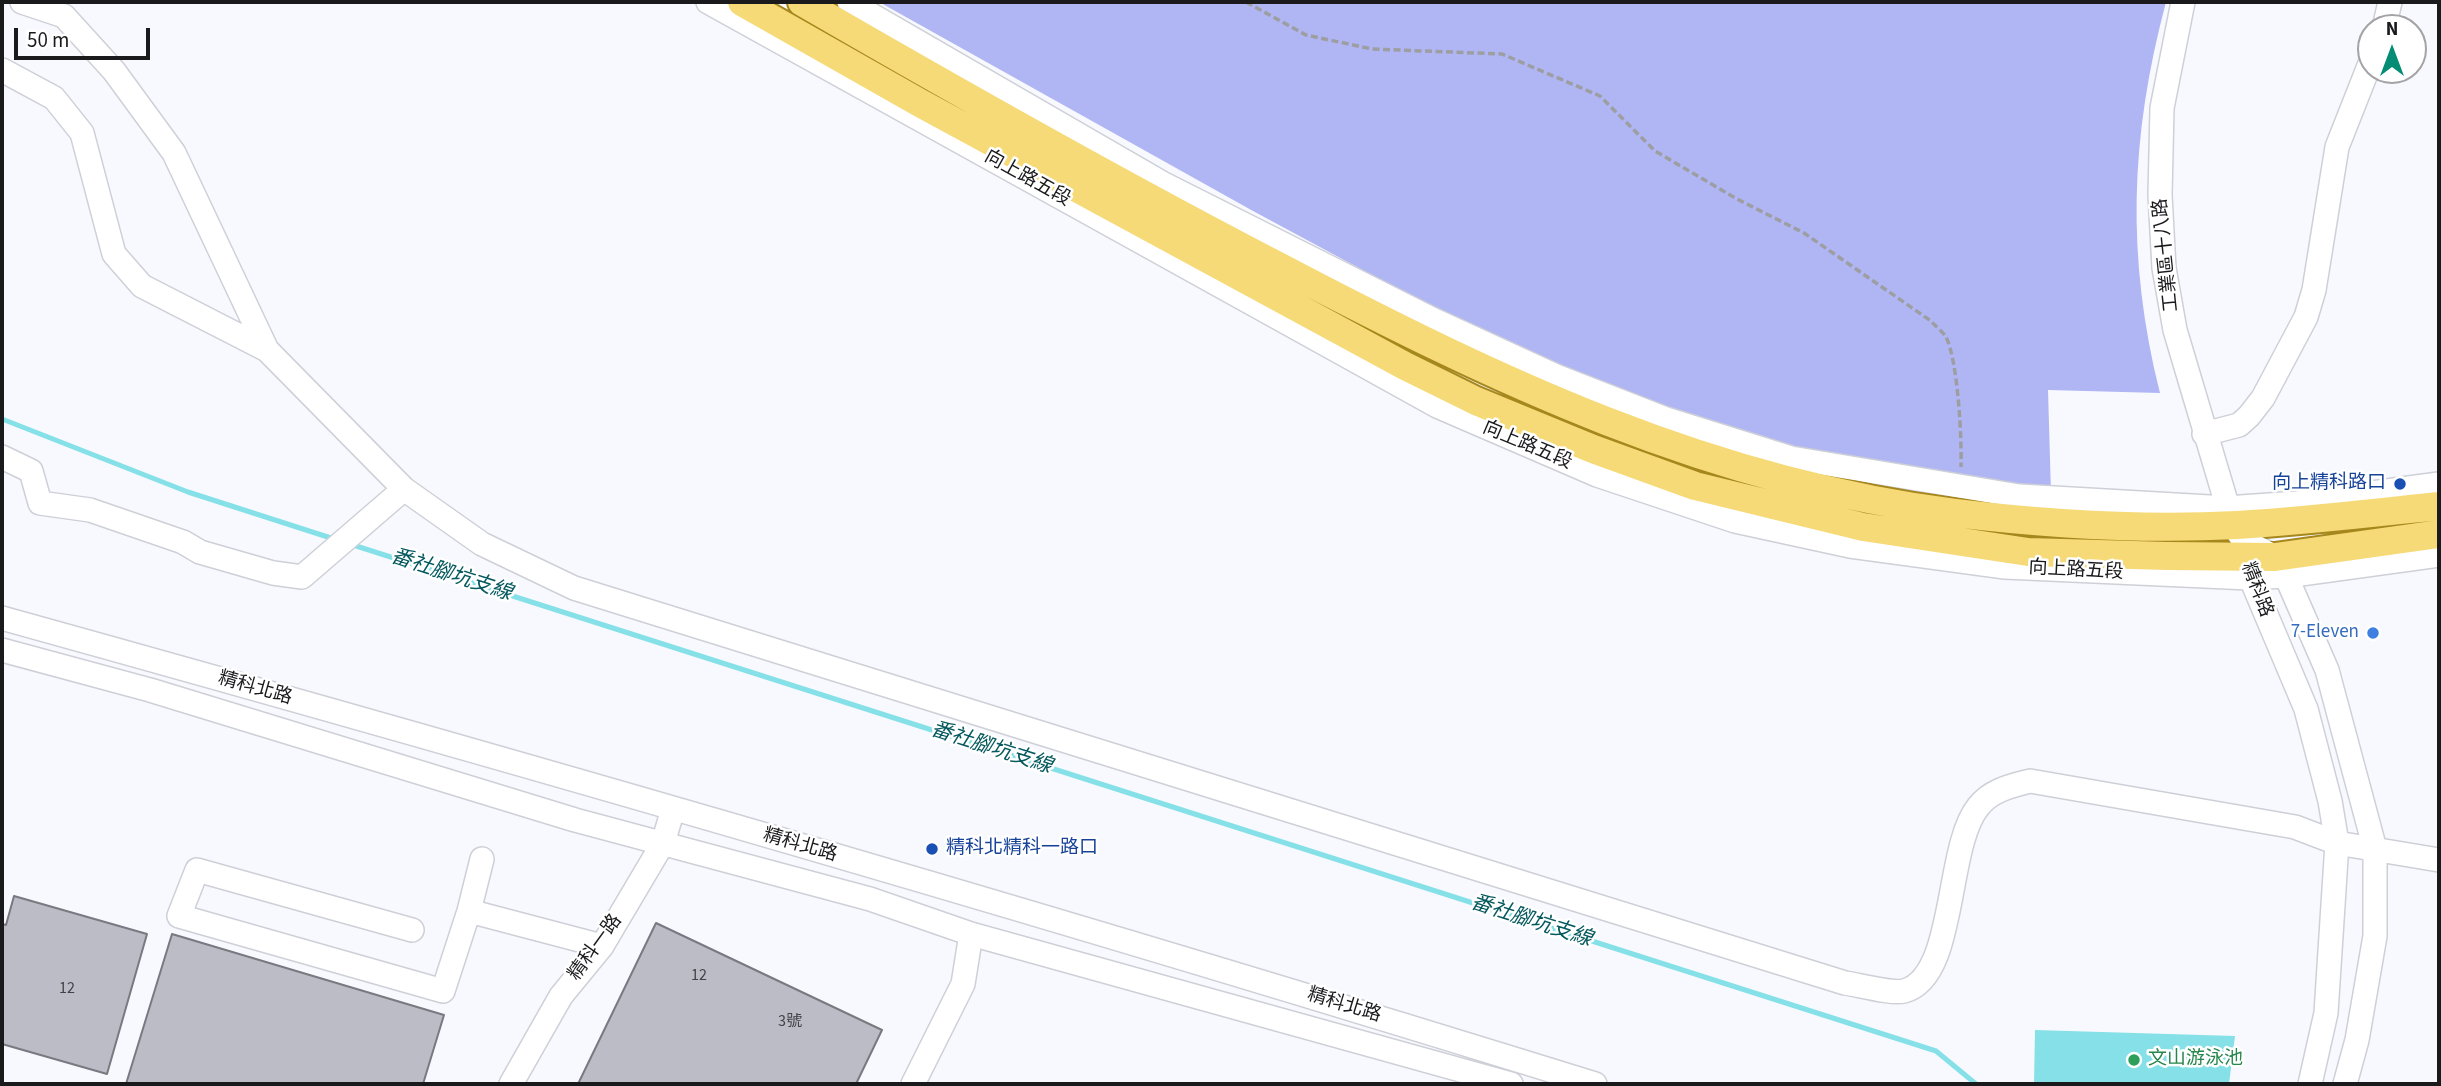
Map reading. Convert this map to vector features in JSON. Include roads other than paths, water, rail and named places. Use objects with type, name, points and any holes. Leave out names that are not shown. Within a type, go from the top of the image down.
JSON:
[{"type":"main road","name":"向上路五段","points":[[742,2],[932,109],[1405,366],[1476,401],[1593,449],[1695,486],[1863,527],[2028,552],[2239,541],[2439,506]]},
{"type":"main road","name":"向上路五段","points":[[802,2],[1155,202],[1431,346],[1531,392],[1676,449],[1854,495],[1955,513],[2074,522],[2239,541],[2280,566],[2439,534]]},
{"type":"street","points":[[22,2],[65,9],[174,153],[267,350]]},
{"type":"street","name":"向上路五段","points":[[708,2],[1437,406],[1597,475],[1735,521],[1850,546],[2005,568],[2239,541],[2297,503],[2439,484]]},
{"type":"street","name":"向上路五段","points":[[849,2],[1162,183],[1434,320],[1556,376],[1666,419],[1791,458],[2019,496],[2239,541]]},
{"type":"street","name":"工業區十八路","points":[[2183,2],[2162,108],[2160,195],[2164,268],[2175,330],[2204,434],[2239,541]]},
{"type":"street","points":[[2,69],[54,98],[82,133],[114,254],[142,286],[267,350],[404,489],[482,544],[574,588],[1845,983],[1903,992],[1923,981],[1938,952],[1952,879],[1977,807],[1998,789],[2009,786],[2030,781],[2049,782],[2295,827],[2337,844],[2439,860]]},
{"type":"street","points":[[2204,434],[2239,425],[2263,398],[2306,317],[2314,290],[2337,146],[2362,84]]},
{"type":"street","points":[[2,457],[31,471],[40,503],[90,510],[183,542],[200,552],[273,573],[302,577],[404,489]]},
{"type":"street","name":"精科路","points":[[2239,541],[2306,709],[2330,801],[2337,844],[2326,1013],[2310,1084]]},
{"type":"street","name":"向上路五段","points":[[2280,566],[2439,555]]},
{"type":"street","name":"精科路","points":[[2280,566],[2327,670],[2375,849],[2375,936],[2357,1040],[2345,1084]]},
{"type":"street","name":"精科北路","points":[[2,618],[673,809],[1262,981],[1595,1084]]},
{"type":"street","name":"精科北路","points":[[2,650],[150,690],[575,820],[870,899],[971,934],[1511,1084]]},
{"type":"street","name":"精科一路","points":[[511,1084],[561,996],[602,946],[663,843],[673,809]]},
{"type":"street","points":[[412,930],[197,870],[179,916],[443,991],[469,911],[482,859]]},
{"type":"street","points":[[469,911],[602,946]]},
{"type":"street","points":[[913,1084],[963,984],[971,934]]},
{"type":"waterway","name":"番社腳坑支線","points":[[2,419],[188,492],[334,539]]},
{"type":"waterway","name":"番社腳坑支線","points":[[350,544],[1936,1051],[1976,1084]]},
{"type":"place","name":"向上精科路口","points":[[2400,484]]},
{"type":"place","name":"7-Eleven","points":[[2373,633]]},
{"type":"place","name":"精科北精科一路口","points":[[932,849]]},
{"type":"place","name":"文山游泳池","points":[[2134,1060]]}]
